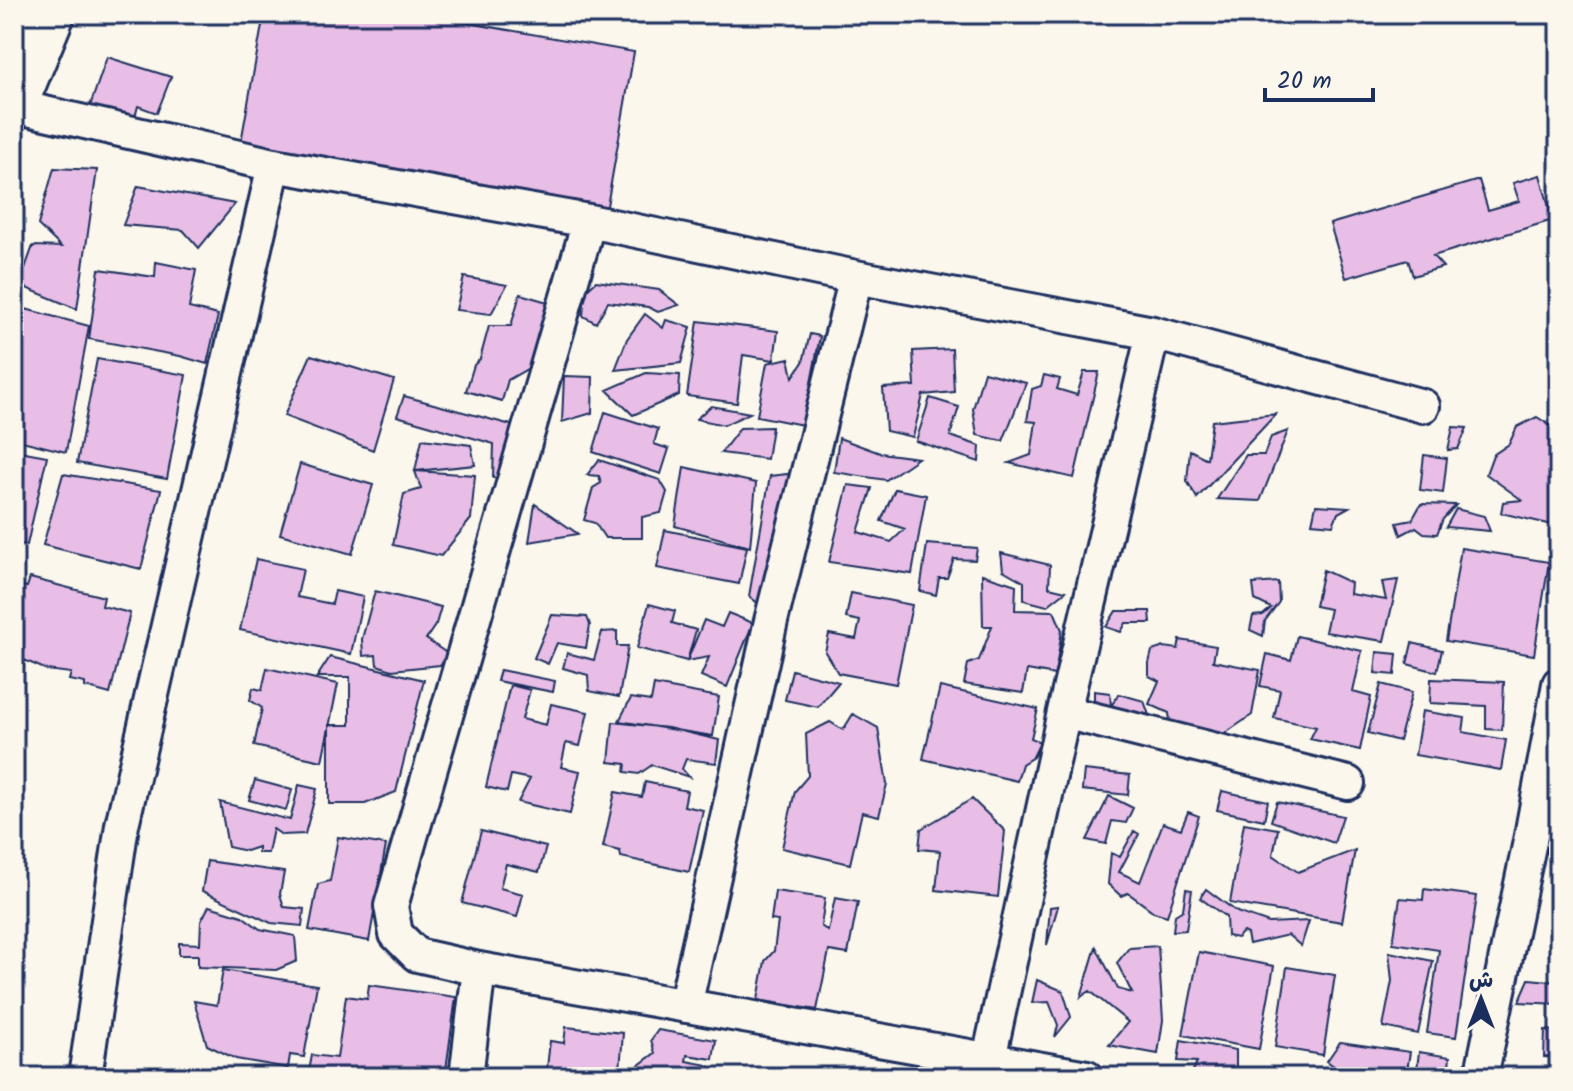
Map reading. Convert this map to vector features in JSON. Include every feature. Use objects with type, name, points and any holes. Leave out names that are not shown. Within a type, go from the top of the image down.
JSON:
[{"type":"street","points":[[52,14],[14,106],[274,165],[589,221],[856,277],[1153,333],[1423,406]]},
{"type":"street","points":[[85,1077],[122,825],[274,165]]},
{"type":"street","points":[[589,221],[391,906],[396,934],[417,955],[479,969],[685,1006],[987,1068],[1087,1077]]},
{"type":"street","points":[[685,1006],[771,621],[856,277]]},
{"type":"street","points":[[987,1068],[1064,712],[1153,333]]},
{"type":"street","points":[[1481,1077],[1545,835],[1559,684]]},
{"type":"street","points":[[1064,712],[1348,783]]},
{"type":"street","points":[[466,1077],[479,969]]},
{"type":"building","points":[[264,14],[417,14],[634,52],[604,223],[238,159]]},
{"type":"building","points":[[107,57],[171,77],[157,113],[138,106],[131,132],[89,109]]},
{"type":"building","points":[[54,168],[97,170],[77,309],[19,285],[33,246],[61,247],[38,225]]},
{"type":"building","points":[[1540,175],[1553,220],[1433,256],[1443,267],[1413,276],[1408,260],[1346,278],[1330,224],[1479,180],[1488,210],[1519,201],[1513,183]]},
{"type":"building","points":[[138,186],[235,204],[199,248],[183,230],[123,225]]},
{"type":"building","points":[[156,262],[196,270],[189,308],[218,315],[207,364],[89,339],[99,269],[155,277]]},
{"type":"building","points":[[464,277],[507,285],[491,314],[456,310]]},
{"type":"building","points":[[596,281],[659,290],[679,305],[658,312],[648,307],[608,302],[596,323],[583,316],[585,291]]},
{"type":"building","points":[[520,294],[551,303],[534,365],[508,380],[502,401],[466,391],[474,365],[480,359],[489,326],[511,326]]},
{"type":"building","points":[[14,306],[89,326],[66,452],[14,439]]},
{"type":"building","points":[[645,314],[663,328],[666,320],[691,327],[681,363],[615,370],[627,339]]},
{"type":"building","points":[[698,321],[778,331],[774,360],[743,355],[737,403],[687,396]]},
{"type":"building","points":[[810,334],[820,336],[803,425],[757,416],[767,363],[789,358],[793,377],[803,362]]},
{"type":"building","points":[[952,349],[954,392],[923,395],[913,437],[886,431],[883,388],[915,386],[913,351]]},
{"type":"building","points":[[311,355],[394,380],[373,450],[284,416]]},
{"type":"building","points":[[97,359],[186,375],[167,479],[77,463]]},
{"type":"building","points":[[984,372],[1026,383],[1003,441],[977,435],[973,409]]},
{"type":"building","points":[[1084,372],[1099,372],[1074,478],[1009,463],[1031,455],[1036,422],[1027,421],[1032,389],[1041,386],[1044,375],[1060,379],[1057,389],[1077,395]]},
{"type":"building","points":[[646,373],[680,375],[679,395],[633,415],[607,390]]},
{"type":"building","points":[[564,376],[593,377],[592,413],[562,422]]},
{"type":"building","points":[[404,396],[515,426],[505,478],[493,478],[494,444],[397,416]]},
{"type":"building","points":[[930,398],[959,407],[950,436],[980,446],[979,462],[916,441]]},
{"type":"building","points":[[711,406],[750,413],[724,425],[696,419]]},
{"type":"building","points":[[605,412],[658,429],[654,444],[669,449],[661,474],[593,452]]},
{"type":"building","points":[[1276,414],[1197,498],[1187,481],[1190,450],[1207,459],[1212,421]]},
{"type":"building","points":[[1537,417],[1559,431],[1559,500],[1553,525],[1501,513],[1503,502],[1522,500],[1486,474],[1493,455],[1509,444],[1517,427]]},
{"type":"building","points":[[772,427],[767,459],[721,453],[740,428]]},
{"type":"building","points":[[1453,427],[1467,428],[1458,449],[1448,450]]},
{"type":"building","points":[[1288,431],[1260,501],[1217,499],[1246,455],[1264,455],[1271,437]]},
{"type":"building","points":[[839,438],[880,453],[918,458],[886,480],[834,472]]},
{"type":"building","points":[[422,439],[471,445],[475,465],[415,471]]},
{"type":"building","points":[[14,450],[47,456],[27,545],[14,544]]},
{"type":"building","points":[[1424,455],[1447,458],[1443,493],[1420,490]]},
{"type":"building","points":[[599,460],[660,480],[667,492],[661,513],[642,517],[642,538],[605,538],[595,523],[584,520],[593,488],[601,483],[599,476],[587,475]]},
{"type":"building","points":[[300,464],[373,485],[352,554],[280,534]]},
{"type":"building","points":[[684,467],[756,483],[750,547],[675,526]]},
{"type":"building","points":[[415,471],[475,475],[471,519],[441,556],[393,545],[404,494],[421,489]]},
{"type":"building","points":[[797,473],[766,610],[749,596],[770,476]]},
{"type":"building","points":[[63,474],[161,490],[141,569],[43,545]]},
{"type":"building","points":[[848,485],[872,488],[858,532],[891,542],[905,529],[881,521],[895,489],[926,495],[912,574],[829,562]]},
{"type":"building","points":[[535,504],[578,534],[529,542]]},
{"type":"building","points":[[1421,504],[1456,505],[1443,519],[1437,534],[1424,533],[1416,527],[1401,535],[1397,523],[1412,520]]},
{"type":"building","points":[[1316,505],[1349,507],[1338,513],[1333,525],[1312,523]]},
{"type":"building","points":[[1456,509],[1484,516],[1490,531],[1446,527]]},
{"type":"building","points":[[665,530],[747,547],[739,584],[657,568]]},
{"type":"building","points":[[927,544],[977,548],[975,560],[954,559],[947,578],[939,578],[936,595],[920,591]]},
{"type":"building","points":[[1461,548],[1549,562],[1534,655],[1446,641]]},
{"type":"building","points":[[1001,553],[1050,565],[1049,587],[1066,591],[1047,606],[1024,600],[1024,582],[1003,570]]},
{"type":"building","points":[[256,559],[303,569],[297,597],[332,604],[335,591],[363,597],[351,654],[240,630]]},
{"type":"building","points":[[1323,570],[1351,583],[1350,594],[1386,600],[1382,582],[1398,580],[1384,641],[1325,632],[1330,609],[1315,606]]},
{"type":"building","points":[[982,574],[1016,585],[1015,610],[1054,611],[1062,630],[1055,675],[1027,670],[1023,693],[964,684],[968,664],[979,660],[992,626],[983,626]]},
{"type":"building","points":[[30,578],[104,597],[102,606],[130,613],[110,694],[69,680],[71,673],[47,670],[24,660],[23,668],[14,668],[14,584],[27,587]]},
{"type":"building","points":[[1278,582],[1279,602],[1265,621],[1263,636],[1250,630],[1253,616],[1263,615],[1271,608],[1255,600],[1253,584]]},
{"type":"building","points":[[375,591],[441,607],[436,624],[426,639],[448,654],[440,665],[392,670],[377,665],[376,655],[363,656],[362,639]]},
{"type":"building","points":[[851,593],[912,605],[896,684],[838,673],[825,652],[829,634],[856,639],[860,621],[846,618]]},
{"type":"building","points":[[649,604],[675,611],[672,623],[696,630],[687,661],[637,648]]},
{"type":"building","points":[[1116,611],[1150,611],[1151,623],[1126,623],[1121,632],[1106,627]]},
{"type":"building","points":[[728,613],[753,623],[727,687],[701,676],[709,657],[687,661],[704,620],[722,627]]},
{"type":"building","points":[[552,615],[587,617],[590,625],[586,648],[557,643],[548,664],[534,658]]},
{"type":"building","points":[[617,631],[617,646],[628,646],[619,697],[589,691],[588,675],[563,668],[567,653],[594,660],[602,632]]},
{"type":"building","points":[[1297,636],[1362,651],[1353,692],[1371,697],[1360,750],[1310,739],[1316,727],[1274,718],[1280,690],[1260,686],[1267,654],[1291,660]]},
{"type":"building","points":[[1180,640],[1216,646],[1213,661],[1260,670],[1252,715],[1224,734],[1170,721],[1169,713],[1149,704],[1159,681],[1149,676],[1152,651],[1164,647],[1178,649]]},
{"type":"building","points":[[1412,643],[1442,650],[1437,672],[1407,664]]},
{"type":"building","points":[[1377,652],[1397,654],[1395,675],[1375,673]]},
{"type":"building","points":[[330,657],[424,680],[396,792],[365,804],[329,804],[329,725],[350,725],[350,677],[317,677]]},
{"type":"building","points":[[267,668],[338,684],[322,761],[254,746],[262,708],[250,700],[253,688],[262,690]]},
{"type":"building","points":[[500,670],[555,681],[553,692],[497,681]]},
{"type":"building","points":[[792,670],[839,682],[818,707],[785,700]]},
{"type":"building","points":[[1431,679],[1504,682],[1502,730],[1486,729],[1486,706],[1430,703]]},
{"type":"building","points":[[1381,684],[1412,692],[1399,741],[1368,733]]},
{"type":"building","points":[[510,685],[530,690],[522,719],[546,725],[551,704],[588,712],[580,746],[566,743],[561,767],[580,771],[570,814],[518,802],[530,779],[511,775],[507,792],[486,787]]},
{"type":"building","points":[[654,685],[719,697],[713,736],[619,721],[631,698],[651,701]]},
{"type":"building","points":[[940,687],[1038,709],[1031,738],[1040,742],[1033,757],[1022,764],[1017,781],[923,759]]},
{"type":"building","points":[[1094,691],[1110,693],[1111,706],[1094,704]]},
{"type":"building","points":[[1119,694],[1144,701],[1149,715],[1111,706]]},
{"type":"building","points":[[1422,711],[1465,718],[1463,732],[1506,740],[1501,770],[1415,755]]},
{"type":"building","points":[[853,714],[878,728],[887,784],[879,816],[862,812],[850,864],[782,848],[795,791],[808,776],[806,734],[830,722],[843,730]]},
{"type":"building","points":[[613,722],[668,728],[719,740],[716,763],[686,759],[682,769],[689,777],[652,765],[639,774],[625,772],[626,764],[609,762]]},
{"type":"building","points":[[1084,770],[1130,775],[1128,795],[1082,790]]},
{"type":"building","points":[[255,780],[292,790],[286,810],[249,800]]},
{"type":"building","points":[[645,782],[687,791],[684,806],[703,810],[689,872],[621,857],[620,851],[603,847],[615,792],[642,797]]},
{"type":"building","points":[[299,785],[317,789],[305,834],[282,835],[273,829],[268,853],[258,853],[258,847],[246,851],[228,847],[220,802],[290,820]]},
{"type":"building","points":[[1222,791],[1268,801],[1264,820],[1217,810]]},
{"type":"building","points":[[1109,796],[1133,808],[1126,823],[1112,821],[1106,844],[1087,840]]},
{"type":"building","points":[[972,799],[1005,831],[998,897],[936,890],[940,851],[919,849],[921,829]]},
{"type":"building","points":[[1277,802],[1343,816],[1334,843],[1271,821]]},
{"type":"building","points":[[1188,812],[1199,816],[1167,916],[1154,912],[1128,893],[1121,896],[1108,884],[1111,853],[1120,857],[1134,831],[1139,834],[1119,872],[1140,882],[1163,823],[1181,829]]},
{"type":"building","points":[[1244,823],[1278,829],[1273,855],[1298,872],[1355,850],[1342,922],[1230,903]]},
{"type":"building","points":[[481,831],[546,847],[539,872],[506,864],[500,888],[523,894],[517,917],[462,903]]},
{"type":"building","points":[[338,837],[386,845],[369,941],[309,930],[318,884],[330,881]]},
{"type":"building","points":[[207,861],[284,872],[280,894],[284,907],[304,909],[302,926],[271,923],[202,891]]},
{"type":"building","points":[[1186,889],[1192,890],[1186,930],[1173,931],[1175,915],[1183,910]]},
{"type":"building","points":[[1206,889],[1237,912],[1269,923],[1309,921],[1301,946],[1288,935],[1249,944],[1247,934],[1243,932],[1237,938],[1227,936],[1226,917],[1200,898]]},
{"type":"building","points":[[1424,889],[1477,896],[1456,1037],[1427,1033],[1439,950],[1393,943],[1400,898],[1423,900]]},
{"type":"building","points":[[775,891],[825,898],[821,926],[828,931],[835,898],[858,902],[848,954],[829,951],[817,1010],[758,1000],[765,961],[774,951],[778,921],[771,920]]},
{"type":"building","points":[[209,906],[242,916],[260,929],[295,936],[297,961],[276,970],[198,967],[198,955],[179,955],[179,943],[200,944],[201,921]]},
{"type":"building","points":[[1058,906],[1047,945],[1050,907]]},
{"type":"building","points":[[1158,946],[1163,1020],[1158,1054],[1109,1045],[1128,1022],[1090,991],[1081,997],[1096,947],[1118,989],[1132,993],[1117,963],[1129,948]]},
{"type":"building","points":[[1199,952],[1274,966],[1259,1049],[1183,1035]]},
{"type":"building","points":[[1389,952],[1433,961],[1418,1034],[1383,1027],[1392,981]]},
{"type":"building","points":[[1287,967],[1335,975],[1323,1055],[1275,1047]]},
{"type":"building","points":[[223,970],[317,985],[304,1057],[290,1055],[288,1068],[236,1059],[207,1045],[194,1001],[217,1005]]},
{"type":"building","points":[[1529,979],[1559,982],[1559,1004],[1519,1002]]},
{"type":"building","points":[[1037,980],[1063,991],[1071,1017],[1055,1037],[1058,1025],[1049,1002],[1032,1003]]},
{"type":"building","points":[[369,985],[456,997],[445,1077],[308,1077],[312,1055],[337,1058],[346,996],[367,999]]},
{"type":"building","points":[[566,1027],[623,1033],[620,1070],[609,1069],[610,1077],[546,1077],[550,1041],[564,1043]]},
{"type":"building","points":[[658,1030],[716,1040],[713,1059],[687,1055],[686,1061],[707,1065],[712,1069],[711,1077],[634,1077],[635,1068],[655,1053],[651,1040]]},
{"type":"building","points":[[1545,1030],[1556,1031],[1559,1035],[1559,1058],[1544,1057]]},
{"type":"building","points":[[1181,1040],[1236,1050],[1236,1067],[1229,1077],[1192,1073],[1197,1062],[1178,1061]]},
{"type":"building","points":[[1340,1042],[1410,1052],[1406,1076],[1347,1076],[1327,1061]]},
{"type":"building","points":[[1419,1052],[1450,1057],[1448,1077],[1416,1077]]}]
